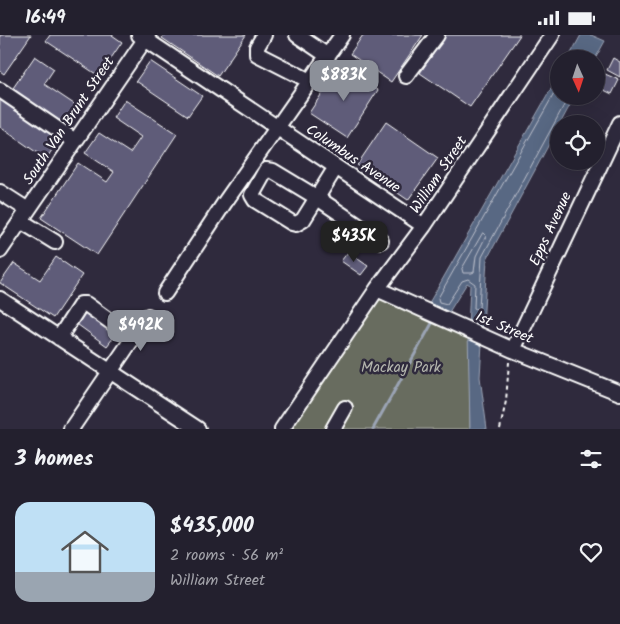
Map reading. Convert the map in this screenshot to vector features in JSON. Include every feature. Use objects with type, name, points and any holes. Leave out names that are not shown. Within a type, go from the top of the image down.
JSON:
[{"type":"street","points":[[264,35],[257,47],[257,54],[310,81]]},
{"type":"street","points":[[297,35],[328,56]]},
{"type":"street","points":[[165,293],[225,202],[342,35]]},
{"type":"street","points":[[406,76],[436,35]]},
{"type":"street","name":"William Street","points":[[282,429],[377,289],[424,226],[552,35]]},
{"type":"street","name":"Columbus Avenue","points":[[144,36],[424,226]]},
{"type":"street","name":"South Van Brunt Street","points":[[0,251],[144,36]]},
{"type":"street","points":[[0,90],[75,141]]},
{"type":"street","name":"Epps Avenue","points":[[513,349],[620,123]]},
{"type":"street","points":[[336,167],[316,197],[302,220],[296,224],[255,200],[252,195],[264,173],[269,170],[279,174],[316,197],[381,241]]},
{"type":"street","points":[[0,192],[55,242]]},
{"type":"street","name":"1st Street","points":[[377,289],[488,339],[620,393]]},
{"type":"street","points":[[0,299],[198,429]]},
{"type":"street","points":[[59,338],[81,304],[86,304],[133,338]]},
{"type":"street","points":[[71,429],[148,316]]},
{"type":"street","points":[[333,429],[345,407]]},
{"type":"path","points":[[500,429],[506,401],[509,361],[513,349]]},
{"type":"green space","name":"Mackay Park","points":[[379,290],[469,335],[470,429],[283,429]]},
{"type":"water","points":[[581,35],[591,35],[605,41],[600,50],[573,50]]},
{"type":"water","points":[[550,91],[550,105],[570,105],[565,115],[550,115],[550,142],[487,259],[480,377],[487,429],[470,429],[468,330],[470,285],[467,283],[449,312],[429,303]]},
{"type":"building","points":[[0,35],[31,35],[4,74],[0,71]]},
{"type":"building","points":[[50,35],[112,35],[122,42],[99,76],[46,41]]},
{"type":"building","points":[[164,35],[246,35],[218,76],[162,38]]},
{"type":"building","points":[[363,35],[423,35],[391,82],[350,54]]},
{"type":"building","points":[[446,35],[520,35],[470,107],[420,73]]},
{"type":"building","points":[[35,56],[54,69],[44,84],[80,108],[66,128],[11,91]]},
{"type":"building","points":[[613,58],[620,62],[620,77],[607,70]]},
{"type":"building","points":[[150,61],[202,96],[188,116],[136,81]]},
{"type":"building","points":[[341,65],[378,90],[347,138],[309,113]]},
{"type":"building","points":[[605,74],[619,80],[612,94],[605,90]]},
{"type":"building","points":[[0,97],[60,138],[46,159],[0,127]]},
{"type":"building","points":[[125,100],[177,134],[97,255],[41,218],[78,163],[107,182],[114,172],[85,153],[99,133],[130,153],[141,137],[113,118]]},
{"type":"building","points":[[386,122],[438,158],[408,200],[357,165]]},
{"type":"building","points":[[348,252],[368,266],[361,275],[341,261]]},
{"type":"building","points":[[56,257],[82,275],[53,318],[0,283],[14,263],[40,280]]},
{"type":"building","points":[[82,310],[116,334],[107,346],[74,322]]},
{"type":"waterway","points":[[373,429],[435,318]]}]
